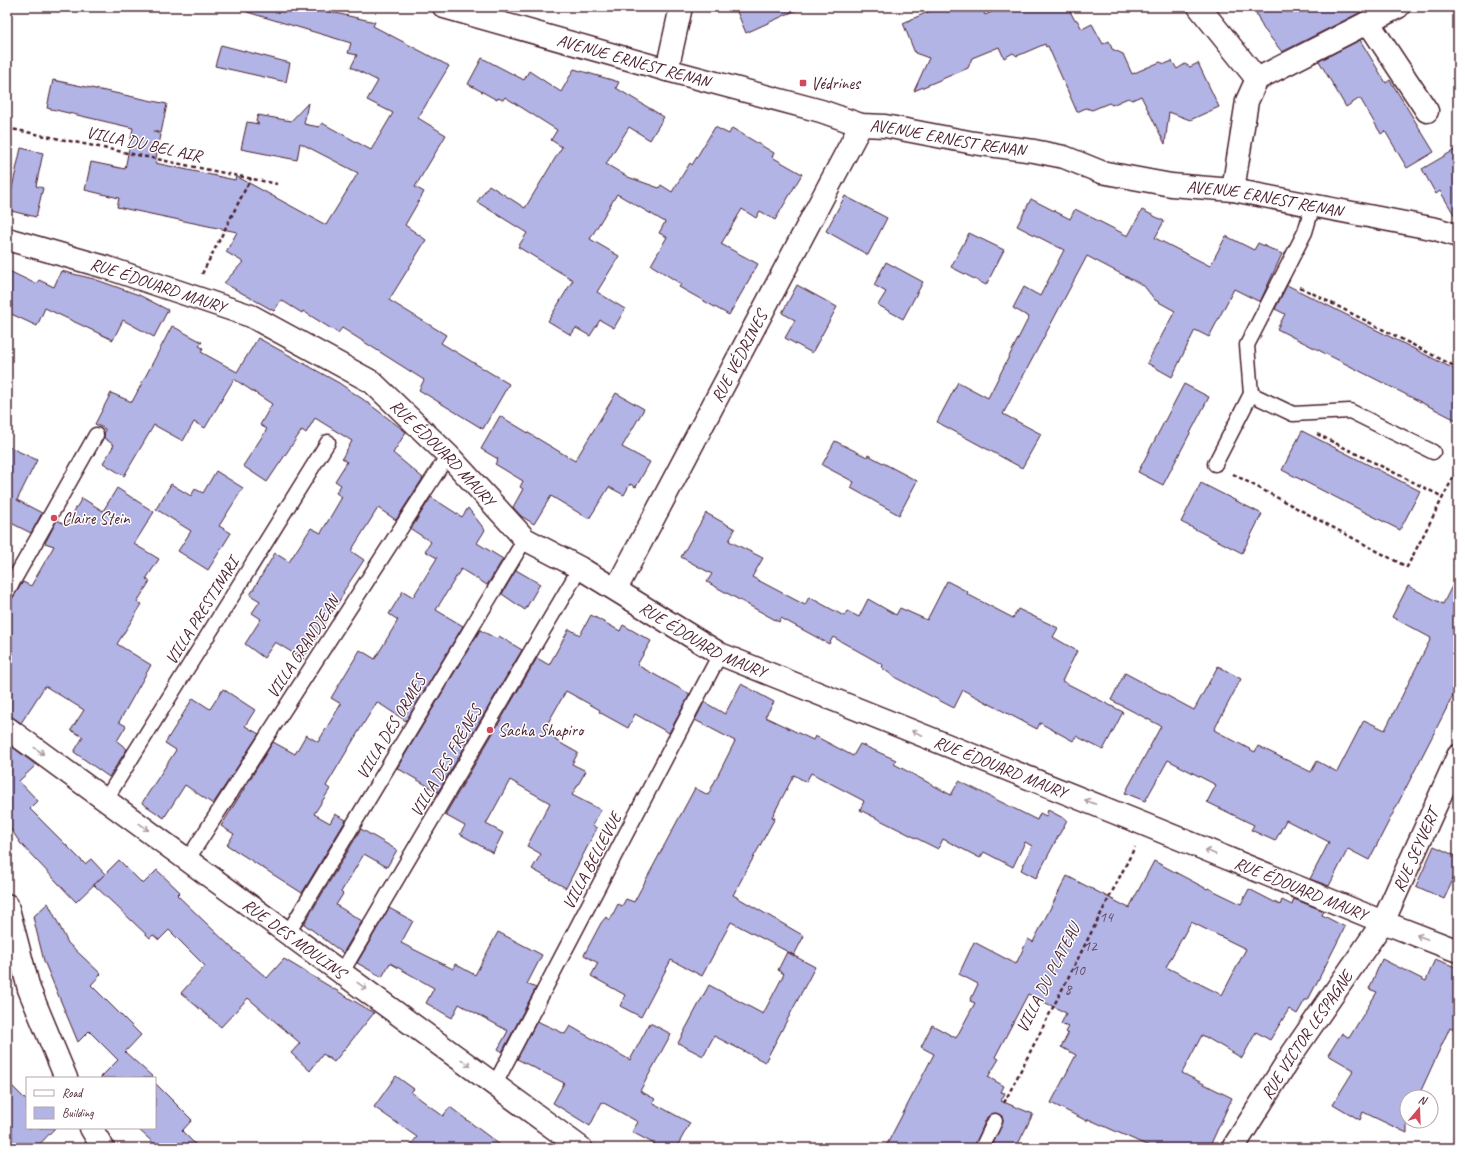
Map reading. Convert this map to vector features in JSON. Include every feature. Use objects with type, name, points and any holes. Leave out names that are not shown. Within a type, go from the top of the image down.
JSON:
[{"type":"street","name":"AVENUE ERNEST RENAN","points":[[444,7],[667,70],[821,111],[862,124],[885,126],[974,143],[1034,151],[1064,157],[1101,172],[1171,185],[1233,190],[1436,229],[1458,236]]},
{"type":"street","points":[[667,70],[681,7]]},
{"type":"street","points":[[1199,7],[1257,79]]},
{"type":"street","points":[[1233,190],[1247,101],[1257,79],[1398,7]]},
{"type":"street","points":[[1368,22],[1427,111]]},
{"type":"street","name":"RUE VÉDRINES","points":[[616,589],[862,124]]},
{"type":"street","name":"RUE ÉDOUARD MAURY","points":[[7,239],[105,267],[251,316],[372,382],[448,455],[525,539],[616,589],[720,654],[1146,824],[1383,922],[1458,951]]},
{"type":"street","name":"RUE DES MOULINS","points":[[7,728],[581,1148]]},
{"type":"street","name":"RUE SEYVERT","points":[[1383,922],[1458,756]]},
{"type":"street","points":[[7,905],[29,989],[66,1077]]},
{"type":"street","name":"RUE VICTOR LESPAGNE","points":[[1233,1148],[1292,1054],[1383,922]]},
{"type":"street","points":[[92,1129],[103,1148]]},
{"type":"lane","points":[[1215,464],[1251,394],[1247,345],[1305,232],[1313,205]]},
{"type":"lane","points":[[1251,394],[1293,414],[1350,411],[1433,452]]},
{"type":"lane","points":[[7,592],[96,434]]},
{"type":"lane","name":"VILLA PRESTINARI","points":[[106,799],[328,442]]},
{"type":"lane","name":"VILLA GRANDJEAN","points":[[188,859],[448,455]]},
{"type":"lane","name":"VILLA DES ORMES","points":[[288,933],[525,539]]},
{"type":"lane","name":"VILLA DES FRÊNES","points":[[342,972],[580,568]]},
{"type":"lane","name":"VILLA BELLEVUE","points":[[495,1084],[720,654]]},
{"type":"lane","points":[[982,1148],[995,1121]]},
{"type":"path","name":"VILLA DU BEL AIR","points":[[7,128],[277,184]]},
{"type":"path","points":[[190,295],[251,178]]},
{"type":"path","points":[[1281,278],[1458,368]]},
{"type":"path","points":[[1293,414],[1301,426],[1443,498]]},
{"type":"path","points":[[1215,464],[1407,567],[1458,468]]},
{"type":"path","name":"VILLA DU PLATEAU","points":[[995,1121],[1146,824]]},
{"type":"building","points":[[248,7],[332,7],[331,12],[375,22],[373,26],[449,66],[418,118],[446,135],[415,187],[424,192],[405,225],[426,240],[389,300],[446,335],[441,343],[509,384],[483,429],[419,390],[424,380],[342,328],[338,333],[303,311],[302,313],[281,300],[274,311],[224,283],[243,262],[226,252],[237,232],[117,207],[119,198],[85,190],[91,162],[125,169],[133,128],[47,108],[53,80],[167,104],[161,133],[153,131],[161,135],[155,163],[235,180],[236,176],[326,225],[358,173],[300,143],[297,160],[241,149],[247,122],[259,124],[256,121],[258,115],[291,121],[308,103],[304,124],[319,127],[322,123],[371,150],[393,113],[367,100],[378,81],[351,67],[357,55],[348,53],[351,43],[247,12]]},
{"type":"building","points":[[735,7],[803,7],[746,33]]},
{"type":"building","points":[[939,7],[981,7],[985,15],[1002,7],[1068,7],[1074,19],[1077,20],[1082,29],[1092,24],[1103,44],[1109,41],[1112,49],[1123,54],[1132,74],[1160,62],[1165,64],[1172,61],[1177,69],[1185,64],[1190,67],[1198,63],[1219,107],[1190,120],[1169,112],[1165,144],[1141,96],[1132,100],[1128,98],[1112,105],[1109,103],[1092,110],[1086,108],[1077,112],[1048,46],[1046,47],[1045,44],[1017,56],[1013,53],[1004,58],[999,47],[972,58],[968,68],[914,91],[929,58],[915,53],[903,23]]},
{"type":"building","points":[[1270,7],[1371,7],[1282,52],[1263,28],[1256,13]]},
{"type":"building","points":[[1360,40],[1386,83],[1390,80],[1434,152],[1407,168],[1385,131],[1381,134],[1360,98],[1346,107],[1319,61]]},
{"type":"building","points":[[221,45],[290,63],[286,82],[215,66]]},
{"type":"building","points":[[482,58],[524,80],[529,71],[561,92],[574,69],[619,82],[616,88],[664,117],[650,140],[629,127],[606,164],[628,177],[659,188],[661,185],[672,192],[690,163],[692,165],[715,127],[729,134],[732,128],[774,153],[772,157],[802,174],[775,220],[760,211],[756,218],[742,209],[721,244],[758,264],[729,315],[679,287],[681,284],[651,265],[667,237],[659,233],[665,222],[617,194],[590,239],[619,256],[597,292],[625,309],[614,328],[600,320],[590,336],[576,328],[571,335],[548,321],[573,280],[518,247],[527,233],[477,202],[489,185],[525,208],[562,147],[551,140],[557,130],[505,97],[503,100],[498,98],[497,100],[468,84]]},
{"type":"building","points":[[21,148],[43,153],[36,186],[43,188],[36,217],[7,210]]},
{"type":"building","points":[[1458,148],[1458,221],[1440,191],[1436,194],[1422,169]]},
{"type":"building","points":[[845,196],[887,218],[868,255],[826,231]]},
{"type":"building","points":[[1031,199],[1070,219],[1075,209],[1128,236],[1142,210],[1164,221],[1155,238],[1210,266],[1226,236],[1254,250],[1258,243],[1282,254],[1260,302],[1234,289],[1209,337],[1195,330],[1172,377],[1147,363],[1175,311],[1155,300],[1144,286],[1087,256],[1003,414],[1041,434],[1022,468],[937,422],[958,382],[988,398],[1029,317],[1013,308],[1024,287],[1040,296],[1064,250],[1017,226]]},
{"type":"building","points":[[969,233],[1004,250],[986,285],[951,267]]},
{"type":"building","points":[[886,262],[923,282],[903,319],[878,305],[886,292],[874,285]]},
{"type":"building","points":[[7,270],[36,284],[39,280],[54,287],[61,271],[94,279],[139,295],[168,310],[154,337],[123,320],[113,340],[45,308],[37,326],[7,312]]},
{"type":"building","points":[[797,285],[837,307],[812,353],[785,338],[795,320],[782,313]]},
{"type":"building","points":[[1287,285],[1458,371],[1458,421],[1277,329],[1285,314],[1275,309]]},
{"type":"building","points":[[172,326],[202,342],[199,346],[203,348],[201,352],[237,372],[258,338],[339,383],[406,432],[393,453],[423,478],[396,520],[378,508],[351,551],[364,560],[303,659],[275,642],[264,658],[245,644],[261,619],[252,613],[260,601],[250,595],[275,553],[289,562],[311,528],[321,533],[342,497],[336,493],[341,485],[335,481],[347,462],[342,458],[352,441],[315,418],[306,433],[302,430],[267,482],[243,466],[267,429],[260,425],[272,404],[234,379],[205,428],[194,422],[183,441],[154,425],[124,476],[103,463],[114,445],[104,438],[105,429],[95,424],[111,393],[132,402]]},
{"type":"building","points":[[1184,384],[1209,397],[1163,485],[1138,472]]},
{"type":"building","points":[[616,393],[644,409],[622,447],[650,462],[636,487],[630,484],[624,495],[609,487],[589,519],[551,496],[534,524],[521,516],[513,507],[523,489],[520,487],[523,481],[495,464],[498,459],[481,449],[500,416],[575,461]]},
{"type":"building","points":[[1302,431],[1420,491],[1400,530],[1282,470]]},
{"type":"building","points":[[835,441],[867,457],[868,455],[917,481],[899,515],[851,488],[854,482],[822,465]]},
{"type":"building","points":[[7,446],[37,460],[17,500],[42,513],[31,533],[7,521]]},
{"type":"building","points":[[216,471],[243,488],[219,526],[231,533],[208,570],[178,551],[191,531],[156,509],[171,484],[191,496],[195,489],[203,493]]},
{"type":"building","points":[[1201,483],[1262,514],[1242,553],[1181,522]]},
{"type":"building","points":[[117,488],[154,512],[134,544],[159,559],[146,579],[150,581],[137,602],[142,604],[117,644],[151,665],[119,722],[126,726],[117,741],[127,749],[109,777],[74,752],[83,737],[71,730],[84,710],[45,686],[21,723],[14,718],[7,716],[7,600],[14,596],[23,582],[31,586],[54,546],[45,543],[57,520],[66,525],[82,498],[103,511]]},
{"type":"building","points":[[431,497],[462,517],[468,508],[485,530],[477,543],[503,559],[487,585],[461,569],[436,610],[463,626],[406,721],[377,702],[354,739],[326,786],[330,789],[314,814],[330,823],[335,814],[346,820],[302,893],[227,845],[234,834],[221,826],[273,742],[295,754],[306,735],[318,742],[341,704],[331,698],[360,650],[375,659],[398,620],[389,614],[403,591],[413,597],[437,558],[425,551],[431,542],[411,529]]},
{"type":"building","points":[[706,513],[735,529],[729,541],[763,558],[752,577],[805,605],[809,597],[844,616],[847,611],[859,617],[868,599],[896,615],[900,608],[927,620],[947,581],[968,592],[967,594],[1013,618],[1018,609],[1058,628],[1053,637],[1077,651],[1062,681],[1123,712],[1103,750],[1076,736],[1073,741],[1040,723],[1037,729],[963,690],[954,708],[896,678],[882,668],[883,665],[833,637],[829,644],[781,618],[779,622],[707,582],[712,574],[681,557]]},
{"type":"building","points":[[516,570],[540,584],[525,610],[502,594]]},
{"type":"building","points":[[1458,574],[1458,686],[1369,860],[1348,849],[1329,886],[1310,879],[1329,842],[1286,820],[1275,841],[1251,830],[1254,825],[1207,802],[1216,785],[1168,760],[1145,801],[1125,793],[1161,726],[1111,700],[1125,673],[1194,710],[1218,666],[1241,679],[1214,730],[1255,752],[1258,746],[1311,772],[1317,761],[1337,772],[1364,720],[1385,730],[1431,638],[1392,617],[1408,586],[1443,604]]},
{"type":"building","points":[[591,615],[620,631],[623,625],[651,641],[637,665],[690,694],[669,733],[635,714],[628,728],[566,691],[545,728],[557,734],[555,740],[578,753],[572,764],[586,771],[572,795],[601,810],[592,826],[597,828],[566,888],[532,869],[541,854],[527,846],[550,803],[510,780],[486,824],[503,833],[493,853],[460,834],[465,826],[445,815],[537,658],[549,665],[569,629],[580,635]]},
{"type":"building","points":[[480,630],[497,639],[499,636],[522,650],[438,792],[397,768]]},
{"type":"building","points":[[741,684],[774,702],[765,717],[813,740],[815,736],[853,756],[860,744],[896,760],[894,764],[951,795],[959,781],[1037,820],[1040,813],[1046,816],[1048,810],[1067,820],[1036,878],[1021,870],[1032,846],[1025,842],[1013,867],[984,852],[980,858],[943,839],[938,849],[860,810],[864,801],[811,773],[806,782],[794,775],[772,817],[775,818],[733,895],[804,936],[794,955],[731,922],[702,976],[671,960],[641,1017],[620,1006],[625,995],[591,976],[598,963],[584,955],[601,923],[606,917],[610,920],[618,904],[622,906],[626,899],[634,902],[695,788],[708,795],[735,741],[695,720],[704,702],[725,714]]},
{"type":"building","points":[[223,689],[255,710],[245,726],[259,734],[213,804],[185,785],[164,818],[142,803],[176,750],[165,743],[193,698],[210,709]]},
{"type":"building","points":[[7,743],[36,765],[19,781],[38,801],[30,809],[85,864],[91,859],[105,874],[76,902],[21,844],[10,828],[7,831]]},
{"type":"building","points":[[361,829],[397,850],[387,867],[364,854],[341,892],[343,894],[336,905],[362,921],[343,953],[304,924]]},
{"type":"building","points":[[1434,846],[1458,857],[1458,869],[1444,899],[1416,886]]},
{"type":"building","points":[[119,860],[143,884],[157,870],[180,892],[177,895],[233,949],[267,978],[284,959],[374,1013],[334,1062],[323,1054],[310,1071],[291,1053],[300,1043],[248,998],[221,1027],[181,993],[205,966],[169,930],[159,940],[153,935],[150,938],[94,885]]},
{"type":"building","points":[[1154,861],[1207,889],[1208,888],[1241,904],[1249,889],[1280,905],[1282,900],[1292,905],[1294,899],[1324,911],[1322,915],[1345,927],[1308,1000],[1305,1000],[1297,1014],[1289,1009],[1270,1040],[1256,1032],[1242,1058],[1202,1035],[1182,1073],[1232,1098],[1209,1148],[1153,1148],[1088,1119],[1087,1121],[1051,1103],[1076,1055],[1061,1047],[1068,1034],[1065,1032],[1068,1027],[1061,1024],[1066,1013],[1028,994],[995,1057],[999,1059],[988,1077],[1004,1086],[1001,1092],[1005,1093],[1001,1101],[1033,1114],[1016,1148],[991,1148],[1003,1121],[1002,1116],[995,1113],[987,1117],[974,1148],[885,1148],[934,1054],[921,1047],[932,1025],[956,1038],[975,1003],[970,1001],[978,984],[959,974],[974,942],[1016,964],[1028,939],[1033,942],[1067,876],[1129,908]],"holes":[[[1191,922],[1246,949],[1222,995],[1166,967]]]},
{"type":"building","points":[[48,903],[68,943],[101,974],[91,985],[141,1035],[125,1052],[153,1077],[101,1077],[118,1060],[89,1031],[78,1042],[44,961],[33,917]]},
{"type":"building","points":[[389,908],[413,921],[401,943],[453,969],[455,964],[475,975],[498,932],[542,955],[527,984],[536,988],[502,1052],[498,1049],[508,1031],[459,1004],[452,1018],[426,1003],[434,988],[390,963],[382,977],[357,963]]},
{"type":"building","points":[[787,952],[815,967],[765,1062],[714,1036],[703,1056],[678,1043],[709,985],[763,1014],[784,974],[778,970]]},
{"type":"building","points":[[1382,959],[1426,981],[1435,959],[1458,968],[1458,1031],[1450,1027],[1422,1089],[1399,1089],[1399,1129],[1407,1129],[1407,1133],[1363,1112],[1360,1120],[1333,1104],[1354,1070],[1328,1055],[1342,1033],[1349,1038],[1377,992],[1369,989]]},
{"type":"building","points":[[537,1021],[565,1034],[570,1026],[630,1060],[650,1023],[671,1034],[640,1091],[655,1099],[653,1103],[690,1123],[676,1148],[662,1148],[632,1132],[638,1122],[602,1102],[590,1126],[553,1103],[564,1083],[517,1059]]},
{"type":"building","points":[[396,1076],[414,1089],[411,1092],[443,1116],[450,1107],[504,1148],[408,1148],[417,1137],[374,1107]]},
{"type":"building","points":[[7,1081],[26,1100],[26,1129],[54,1129],[36,1148],[7,1148]]},
{"type":"building","points":[[156,1084],[192,1120],[182,1131],[199,1148],[159,1148],[138,1129],[156,1129]]},
{"type":"place","name":"Védrines","points":[[803,83]]},
{"type":"place","name":"Claire Stein","points":[[54,518]]},
{"type":"place","name":"Sacha Shapiro","points":[[490,730]]}]
